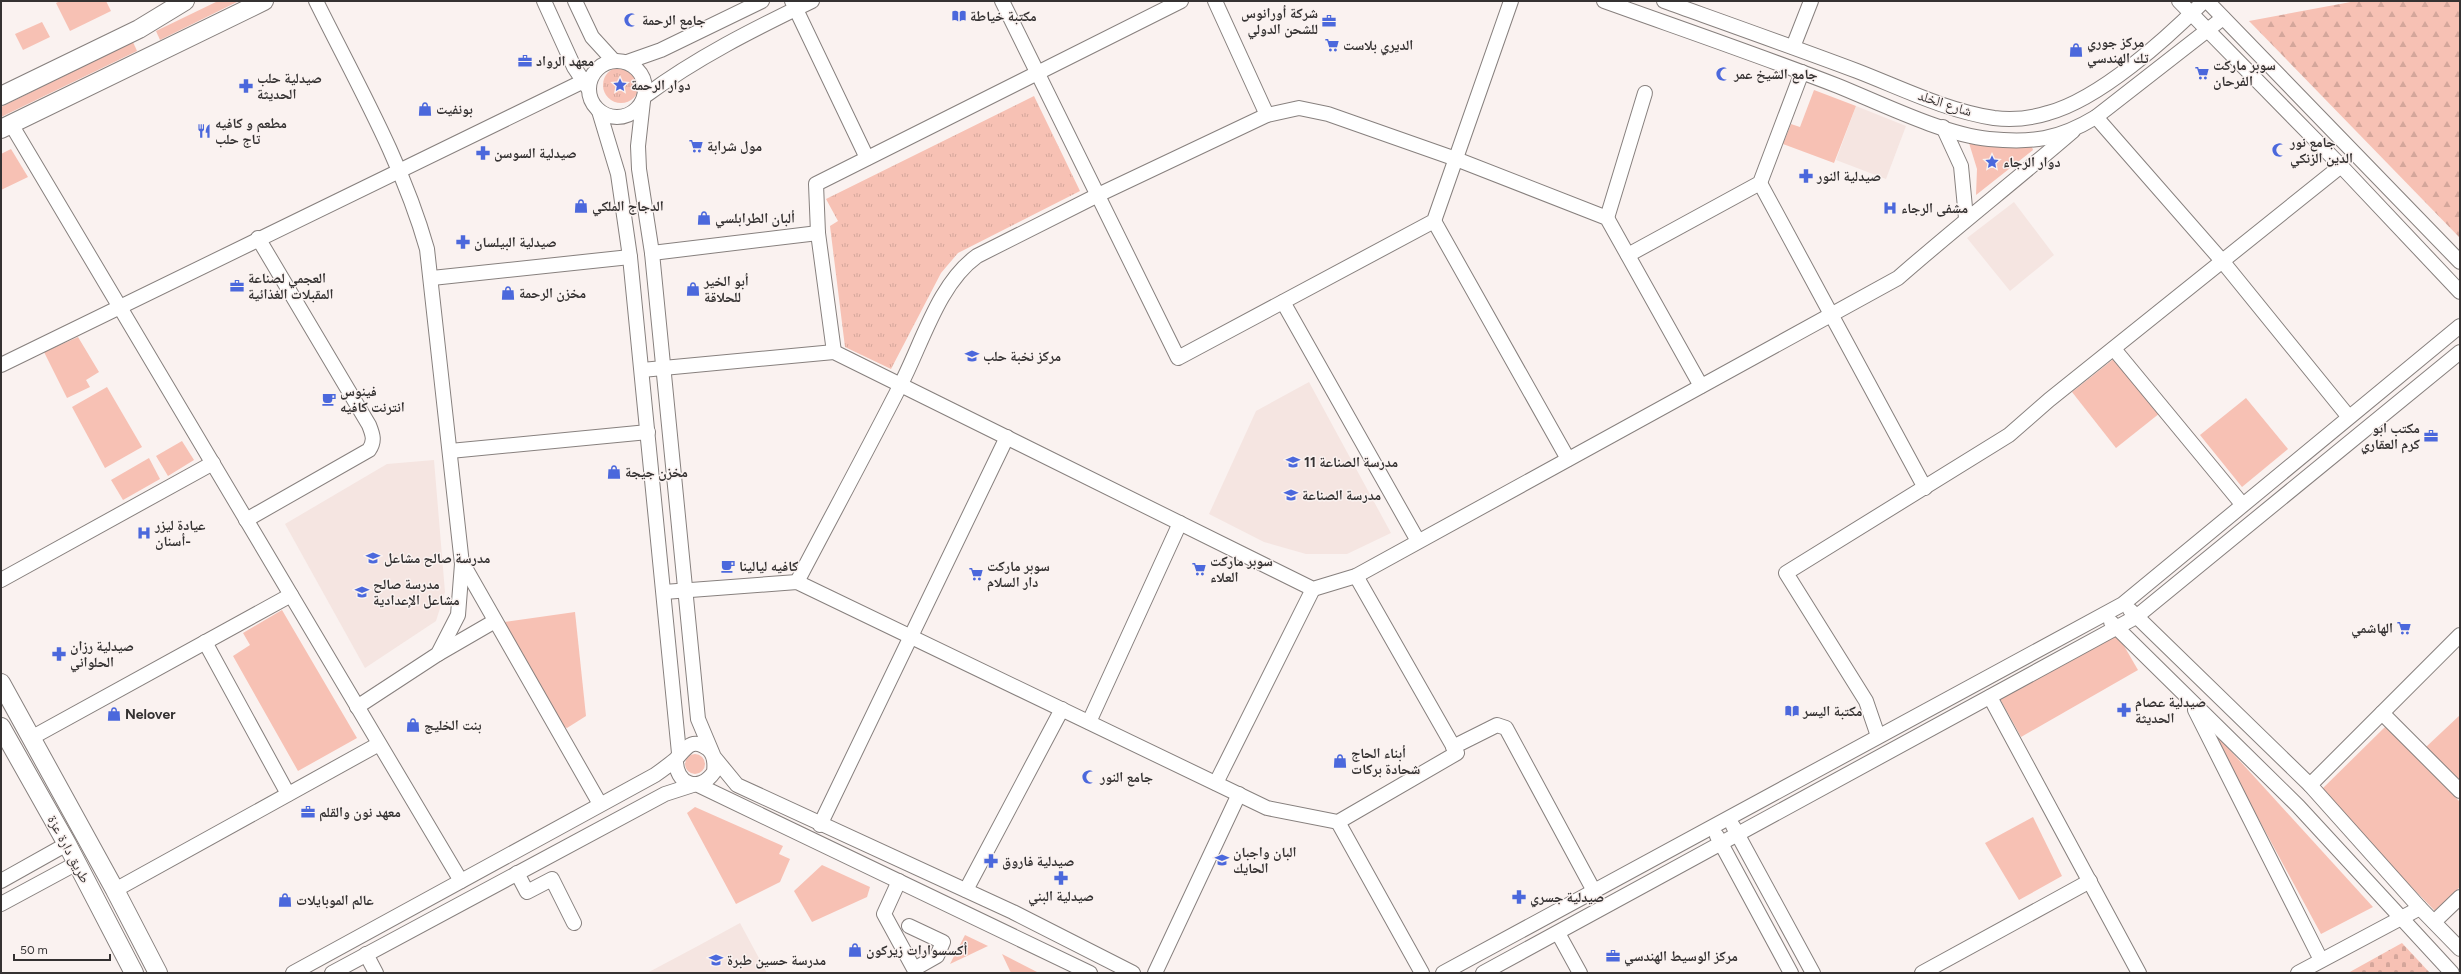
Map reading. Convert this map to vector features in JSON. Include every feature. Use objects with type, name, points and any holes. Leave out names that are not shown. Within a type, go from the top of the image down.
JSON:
[{"type":"main road","points":[[1,96],[139,29],[185,1]]},
{"type":"main road","points":[[6,126],[264,1]]},
{"type":"main road","points":[[139,29],[152,55]]},
{"type":"main road","points":[[1,683],[115,890],[158,973]]},
{"type":"main road","name":"طريق دارة عزة","points":[[1,727],[67,844],[134,973]]},
{"type":"street","points":[[316,1],[400,170],[416,210],[427,249],[432,278],[462,564],[458,615],[438,654]]},
{"type":"street","points":[[544,1],[587,83],[593,104],[599,111],[618,174],[630,257],[642,370],[664,592],[678,756],[676,768],[680,776],[687,782],[696,784],[1090,973]]},
{"type":"street","points":[[575,1],[592,37],[613,60]]},
{"type":"street","points":[[627,62],[661,50],[762,1]]},
{"type":"street","points":[[599,111],[611,116],[623,117],[638,108],[644,99],[673,75],[794,5],[812,1]]},
{"type":"street","points":[[1002,1],[1178,358],[1434,221],[1511,1]]},
{"type":"street","points":[[834,352],[818,233],[816,184],[1181,1]]},
{"type":"street","points":[[1215,1],[1267,115]]},
{"type":"street","points":[[1604,1],[1802,72],[1943,127],[1987,139],[2027,141],[2053,138],[2073,131]]},
{"type":"street","name":"شارع الخلد","points":[[1664,1],[1793,47],[1933,100],[1970,112],[1996,118],[2028,118],[2049,113],[2107,83],[2205,1]]},
{"type":"street","points":[[1793,47],[1811,1]]},
{"type":"street","points":[[2179,1],[2190,15],[2341,166],[2460,292]]},
{"type":"street","points":[[2205,1],[2460,262]]},
{"type":"street","points":[[794,5],[867,158]]},
{"type":"street","points":[[642,370],[834,352],[1314,589],[1356,576],[1898,278],[1966,218],[1995,198],[2073,131],[2096,117],[2207,32],[2223,18]]},
{"type":"street","points":[[1,365],[258,238],[587,83],[600,67],[613,60],[627,62],[636,67],[642,75],[646,86],[638,146],[639,169],[652,253],[698,719],[714,757],[714,772],[703,783],[665,794],[332,973]]},
{"type":"street","points":[[1628,255],[1760,183],[1802,72]]},
{"type":"street","points":[[1608,218],[1645,93]]},
{"type":"street","points":[[1925,120],[1933,100]]},
{"type":"street","points":[[797,582],[901,385],[948,287],[964,266],[977,256],[1098,195],[1267,115],[1299,108],[1328,114],[1456,160],[1608,218],[1701,386]]},
{"type":"street","points":[[2096,117],[2223,262],[2348,416]]},
{"type":"street","points":[[6,126],[120,307],[461,881]]},
{"type":"street","points":[[1943,127],[1961,166],[1966,218]]},
{"type":"street","points":[[1878,736],[1866,700],[1786,573],[2009,435],[2341,166]]},
{"type":"street","points":[[1760,183],[1925,488]]},
{"type":"street","points":[[1434,221],[1568,459]]},
{"type":"street","points":[[652,253],[818,233]]},
{"type":"street","points":[[246,520],[369,450],[373,440],[369,425],[258,238]]},
{"type":"street","points":[[432,278],[630,257]]},
{"type":"street","points":[[1284,302],[1418,541]]},
{"type":"street","points":[[1443,973],[2123,604],[2348,416],[2460,326]]},
{"type":"street","points":[[2114,349],[2242,504]]},
{"type":"street","points":[[1483,973],[2136,616],[2460,352]]},
{"type":"street","points":[[450,451],[648,432]]},
{"type":"street","points":[[820,824],[1007,438]]},
{"type":"street","points":[[1,580],[212,463]]},
{"type":"street","points":[[1089,722],[1180,523]]},
{"type":"street","points":[[462,564],[600,804]]},
{"type":"street","points":[[664,592],[797,582],[1267,808],[1338,822],[1457,753],[1356,576]]},
{"type":"street","points":[[1216,783],[1314,589]]},
{"type":"street","points":[[31,738],[291,595]]},
{"type":"street","points":[[2123,604],[2310,785],[2420,908],[2460,949]]},
{"type":"street","points":[[2103,614],[2298,806],[2401,920],[2452,973]]},
{"type":"street","points":[[357,707],[438,654],[495,621]]},
{"type":"street","points":[[2310,785],[2460,635]]},
{"type":"street","points":[[206,642],[288,794]]},
{"type":"street","points":[[1990,697],[2139,973]]},
{"type":"street","points":[[2190,700],[2321,960]]},
{"type":"street","points":[[966,890],[1062,709]]},
{"type":"street","points":[[2382,713],[2460,791]]},
{"type":"street","points":[[1453,748],[1497,725],[1506,728],[1594,891]]},
{"type":"street","points":[[115,890],[379,744]]},
{"type":"street","points":[[293,973],[655,775],[678,756],[686,747],[693,744],[702,746],[709,750],[737,786],[1013,912],[1133,973]]},
{"type":"street","points":[[1155,973],[1239,794]]},
{"type":"street","points":[[1728,818],[1813,973]]},
{"type":"street","points":[[1338,822],[1422,973]]},
{"type":"street","points":[[1712,827],[1791,973]]},
{"type":"street","points":[[1,881],[67,844]]},
{"type":"street","points":[[1,904],[77,863]]},
{"type":"street","points":[[517,873],[527,892],[552,879],[574,923]]},
{"type":"street","points":[[899,881],[884,914],[914,969],[937,956],[943,942],[909,926]]},
{"type":"street","points":[[1922,973],[2090,881]]},
{"type":"street","points":[[938,900],[946,882]]},
{"type":"street","points":[[1610,882],[1619,899]]},
{"type":"street","points":[[2434,922],[2460,898]]},
{"type":"street","points":[[2298,973],[2401,920],[2420,908]]},
{"type":"street","points":[[1558,932],[1580,973]]},
{"type":"street","points":[[366,954],[376,973]]},
{"type":"shaded area","points":[[1856,106],[1906,126],[1886,179],[1836,160]]},
{"type":"shaded area","points":[[2014,202],[2054,255],[2010,291],[1967,238]]},
{"type":"shaded area","name":"مدرسة الصناعة 11","points":[[1309,382],[1391,533],[1347,554],[1306,554],[1264,542],[1209,514],[1256,411]]},
{"type":"shaded area","name":"مدرسة صالح مشاعل","points":[[434,460],[445,592],[436,621],[365,668],[285,524],[387,464]]},
{"type":"shaded area","name":"مدرسة حسين طبرة","points":[[740,923],[767,973],[647,973],[696,947]]},
{"type":"green space","points":[[60,1],[106,1],[111,11],[70,31],[56,3]]},
{"type":"green space","points":[[218,1],[239,1],[160,40],[156,31]]},
{"type":"green space","points":[[2356,1],[2460,2],[2460,238],[2249,21]]},
{"type":"green space","points":[[42,22],[50,37],[23,50],[15,34]]},
{"type":"green space","points":[[133,42],[137,51],[1,117],[1,107]]},
{"type":"green space","points":[[621,67],[634,72],[639,85],[634,98],[621,103],[608,98],[603,85],[608,72]]},
{"type":"green space","points":[[1814,90],[1856,106],[1834,163],[1783,144],[1791,124],[1800,127]]},
{"type":"green space","points":[[1034,96],[1080,191],[958,253],[941,273],[891,369],[845,347],[830,226],[838,221],[826,199]]},
{"type":"green space","points":[[1969,143],[2032,147],[2033,150],[1976,195],[1977,169]]},
{"type":"green space","points":[[11,149],[28,177],[1,190],[1,154]]},
{"type":"green space","points":[[78,337],[99,372],[86,380],[90,387],[67,398],[44,352]]},
{"type":"green space","points":[[2116,357],[2160,413],[2116,448],[2072,392]]},
{"type":"green space","points":[[107,387],[142,447],[105,468],[72,407]]},
{"type":"green space","points":[[2246,398],[2288,449],[2242,487],[2200,435]]},
{"type":"green space","points":[[182,441],[194,460],[168,476],[156,456]]},
{"type":"green space","points":[[149,458],[160,479],[123,500],[111,480]]},
{"type":"green space","points":[[282,610],[357,738],[298,771],[233,656],[250,645],[243,633]]},
{"type":"green space","points":[[575,612],[586,716],[567,728],[560,725],[504,622]]},
{"type":"green space","points":[[2116,632],[2138,670],[2021,737],[2000,699]]},
{"type":"green space","points":[[2460,715],[2460,781],[2426,747]]},
{"type":"green space","points":[[2208,726],[2373,907],[2321,934]]},
{"type":"green space","points":[[2386,726],[2460,802],[2460,887],[2435,911],[2319,792]]},
{"type":"green space","points":[[695,754],[702,757],[705,764],[702,771],[695,774],[688,771],[685,764],[688,757]]},
{"type":"green space","points":[[695,807],[783,846],[779,854],[790,859],[780,882],[736,904],[687,813]]},
{"type":"green space","points":[[2033,817],[2062,876],[2019,900],[1985,843]]},
{"type":"green space","points":[[822,865],[870,887],[867,897],[812,922],[794,891]]},
{"type":"green space","points":[[965,935],[988,946],[950,964]]},
{"type":"green space","points":[[2402,943],[2430,973],[2348,973]]},
{"type":"green space","points":[[1002,954],[1039,973],[1011,973]]},
{"type":"place","name":"مكتبة خياطة","points":[[959,16]]},
{"type":"place","name":"جامع الرحمة","points":[[631,20]]},
{"type":"place","name":"شركة أورانوس للشحن الدولي","points":[[1329,21]]},
{"type":"place","name":"الديري بلاست","points":[[1332,45]]},
{"type":"place","name":"مركز جوري تك الهندسي","points":[[2076,50]]},
{"type":"place","name":"معهد الرواد","points":[[525,61]]},
{"type":"place","name":"سوبر ماركت الفرحان","points":[[2202,73]]},
{"type":"place","name":"جامع الشيخ عمر","points":[[1723,74]]},
{"type":"place","name":"دوار الرحمة","points":[[620,85]]},
{"type":"place","name":"صيدلية حلب الحديثة","points":[[246,86]]},
{"type":"place","name":"بونفيت","points":[[425,109]]},
{"type":"place","name":"مطعم و كافيه تاج حلب","points":[[204,131]]},
{"type":"place","name":"مول شرابة","points":[[696,146]]},
{"type":"place","name":"جامع نور الدين الزنكي","points":[[2279,150]]},
{"type":"place","name":"صيدلية السوسن","points":[[483,153]]},
{"type":"place","name":"دوار الرجاء","points":[[1992,162]]},
{"type":"place","name":"صيدلية النور","points":[[1806,176]]},
{"type":"place","name":"الدجاج الملكي","points":[[581,206]]},
{"type":"place","name":"مشفى الرجاء","points":[[1890,208]]},
{"type":"place","name":"ألبان الطرابلسي","points":[[704,218]]},
{"type":"place","name":"صيدلية البيلسان","points":[[463,242]]},
{"type":"place","name":"العجمي لصناعة المقبلات الغذائية","points":[[237,286]]},
{"type":"place","name":"أبو الخير للحلاقة","points":[[693,289]]},
{"type":"place","name":"مخزن الرحمة","points":[[508,293]]},
{"type":"place","name":"مركز نخبة حلب","points":[[972,356]]},
{"type":"place","name":"فينوس انترنت كافيه","points":[[329,399]]},
{"type":"place","name":"مكتب ابو كرم العقاري","points":[[2431,436]]},
{"type":"place","name":"مدرسة الصناعة 11","points":[[1293,462]]},
{"type":"place","name":"مخزن جيجة","points":[[614,472]]},
{"type":"place","name":"مدرسة الصناعة","points":[[1291,495]]},
{"type":"place","name":"عيادة ليزر أسنان-","points":[[144,533]]},
{"type":"place","name":"مدرسة صالح مشاعل","points":[[373,558]]},
{"type":"place","name":"كافيه ليالينا","points":[[728,566]]},
{"type":"place","name":"سوبر ماركت العلاء","points":[[1199,569]]},
{"type":"place","name":"سوبر ماركت دار السلام","points":[[976,574]]},
{"type":"place","name":"مدرسة صالح مشاعل الإعدادية","points":[[362,592]]},
{"type":"place","name":"الهاشمي","points":[[2404,628]]},
{"type":"place","name":"صيدلية رزان الحلواني","points":[[59,654]]},
{"type":"place","name":"صيدلية عصام الحديثة","points":[[2124,710]]},
{"type":"place","name":"مكتبة اليسر","points":[[1792,711]]},
{"type":"place","name":"Nelover","points":[[114,714]]},
{"type":"place","name":"بنت الخليج","points":[[413,725]]},
{"type":"place","name":"أبناء الحاج شحادة بركات","points":[[1340,761]]},
{"type":"place","name":"جامع النور","points":[[1089,777]]},
{"type":"place","name":"معهد نون والقلم","points":[[308,812]]},
{"type":"place","name":"البان واجبان الحايك","points":[[1222,860]]},
{"type":"place","name":"صيدلية فاروق","points":[[991,861]]},
{"type":"place","name":"صيدلية البني","points":[[1061,878]]},
{"type":"place","name":"صيدلية جسري","points":[[1519,897]]},
{"type":"place","name":"عالم الموبايلات","points":[[285,900]]},
{"type":"place","name":"أكسسوارات زيركون","points":[[855,950]]},
{"type":"place","name":"مركز الوسيط الهندسي","points":[[1613,956]]},
{"type":"place","name":"مدرسة حسين طبرة","points":[[716,960]]}]
